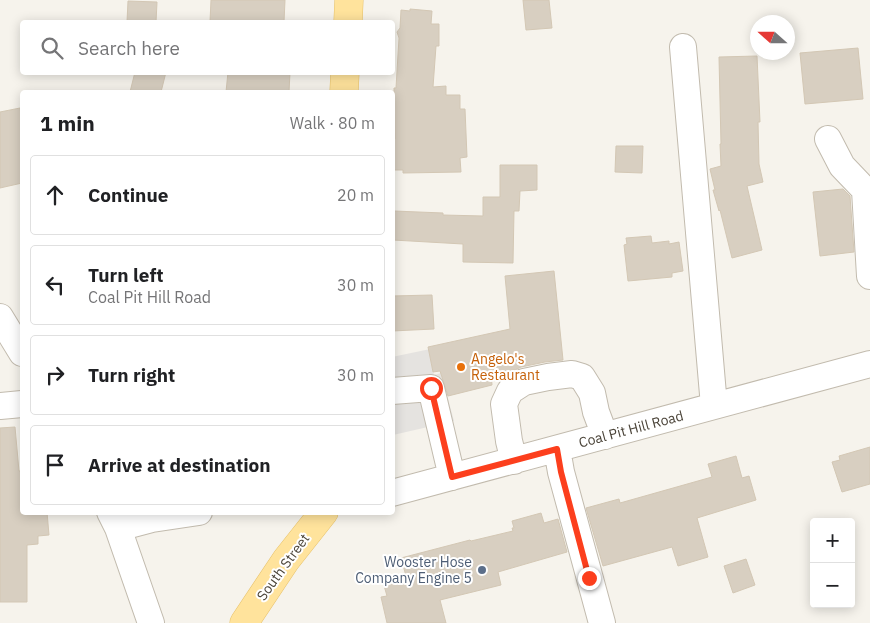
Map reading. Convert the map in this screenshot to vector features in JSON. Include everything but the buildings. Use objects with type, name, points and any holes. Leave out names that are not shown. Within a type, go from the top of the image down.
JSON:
[{"type":"main road","points":[[348,20],[349,0]]},
{"type":"main road","points":[[344,90],[345,75]]},
{"type":"main road","name":"South Street","points":[[244,623],[286,560],[322,515]]},
{"type":"street","points":[[683,47],[714,406]]},
{"type":"street","points":[[828,138],[842,166],[866,190],[870,276]]},
{"type":"street","points":[[0,317],[20,349]]},
{"type":"street","name":"Coal Pit Hill Road","points":[[395,492],[870,364]]},
{"type":"street","points":[[514,461],[504,404],[510,392],[524,382],[572,374],[582,377],[592,393],[596,412],[605,436]]},
{"type":"street","points":[[395,392],[431,388],[452,477]]},
{"type":"street","points":[[0,406],[20,404]]},
{"type":"street","points":[[557,449],[561,472],[602,623]]},
{"type":"street","points":[[151,623],[114,520],[152,519],[179,515]]},
{"type":"shaded area","points":[[435,348],[438,361],[431,363],[434,375],[441,373],[454,421],[395,435],[395,356]]},
{"type":"place","name":"Angelo's Restaurant","points":[[461,367]]},
{"type":"place","name":"Wooster Hose Company Engine 5","points":[[482,570]]},
{"type":"route","points":[[431,388],[452,477],[557,449],[561,472],[589,578]]}]
